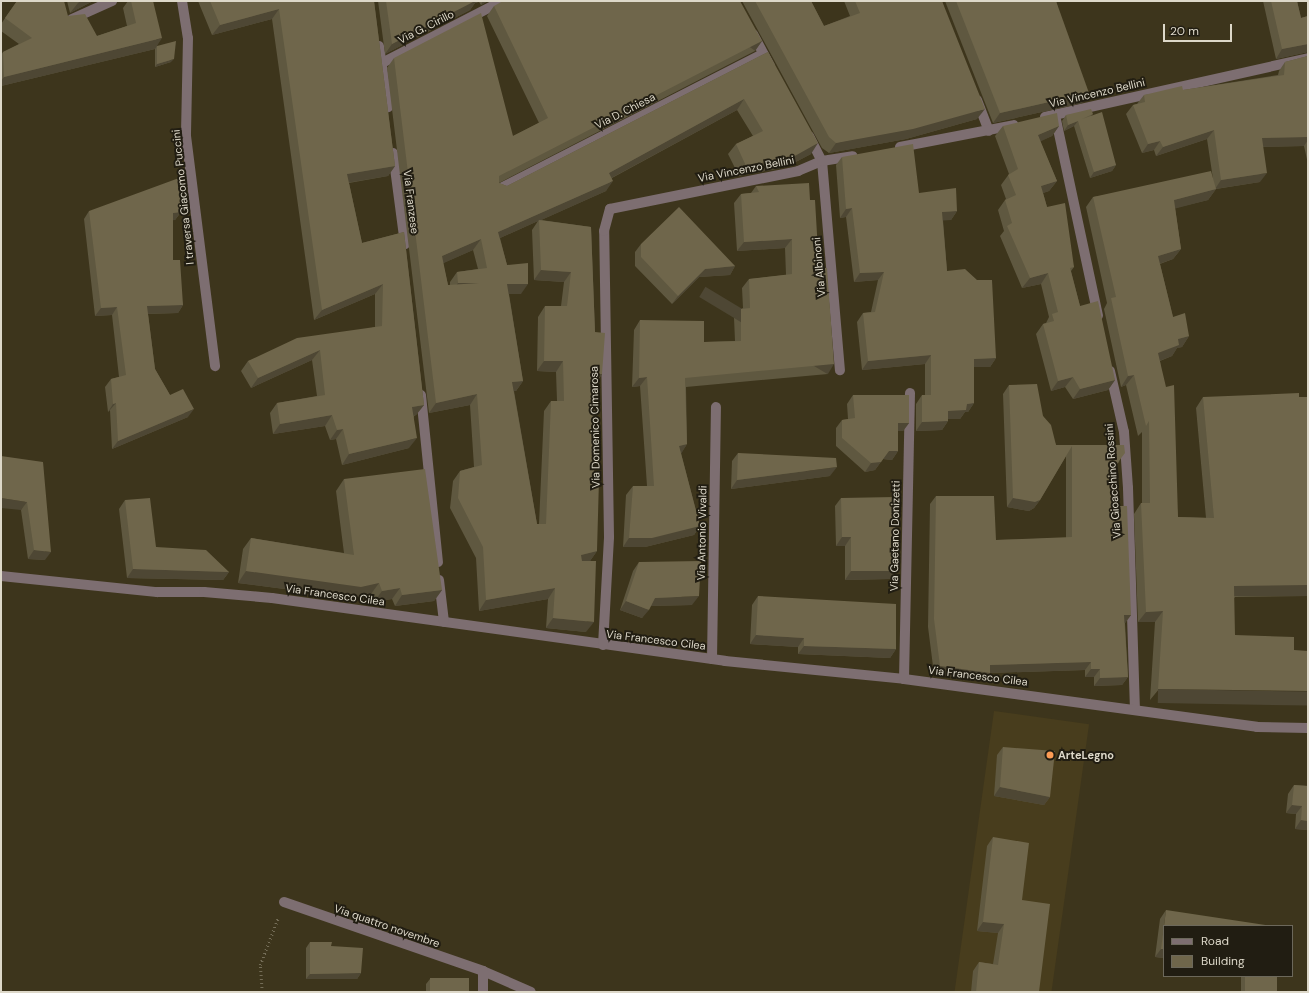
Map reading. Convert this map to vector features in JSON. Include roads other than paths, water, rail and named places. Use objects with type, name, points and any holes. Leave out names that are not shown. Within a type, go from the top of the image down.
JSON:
[{"type":"street","points":[[63,8],[66,22],[112,1]]},
{"type":"street","name":"I traversa Giacomo Puccini","points":[[182,1],[188,38],[186,136],[215,366]]},
{"type":"street","name":"Via G. Cirillo","points":[[382,63],[502,1]]},
{"type":"street","points":[[745,21],[774,74]]},
{"type":"street","points":[[376,32],[382,63],[389,117]]},
{"type":"street","name":"Via D. Chiesa","points":[[497,190],[763,54]]},
{"type":"street","name":"Via Vincenzo Bellini","points":[[891,149],[990,131],[1054,114],[1308,58]]},
{"type":"street","points":[[972,88],[990,131]]},
{"type":"street","points":[[1054,114],[1100,324]]},
{"type":"street","points":[[804,128],[822,161]]},
{"type":"street","name":"Via Franzese","points":[[392,140],[406,257]]},
{"type":"street","name":"Via Vincenzo Bellini","points":[[610,209],[798,171],[822,161],[868,153]]},
{"type":"street","name":"Via Albinoni","points":[[822,161],[840,370]]},
{"type":"street","name":"Via Domenico Cimarosa","points":[[603,645],[609,537],[604,231],[610,209]]},
{"type":"street","name":"Via Gioacchino Rossini","points":[[1108,362],[1124,432],[1135,710]]},
{"type":"street","points":[[420,383],[444,622]]},
{"type":"street","name":"Via Gaetano Donizetti","points":[[904,679],[910,393]]},
{"type":"street","name":"Via Antonio Vivaldi","points":[[712,659],[716,407]]},
{"type":"street","name":"Via Francesco Cilea","points":[[1,576],[157,592],[204,592],[272,598],[712,659],[904,679],[1257,727],[1308,728]]},
{"type":"street","name":"Via quattro novembre","points":[[284,902],[483,971],[531,992]]},
{"type":"street","points":[[483,971],[483,992]]},
{"type":"place","name":"ArteLegno","points":[[1050,755]]}]
